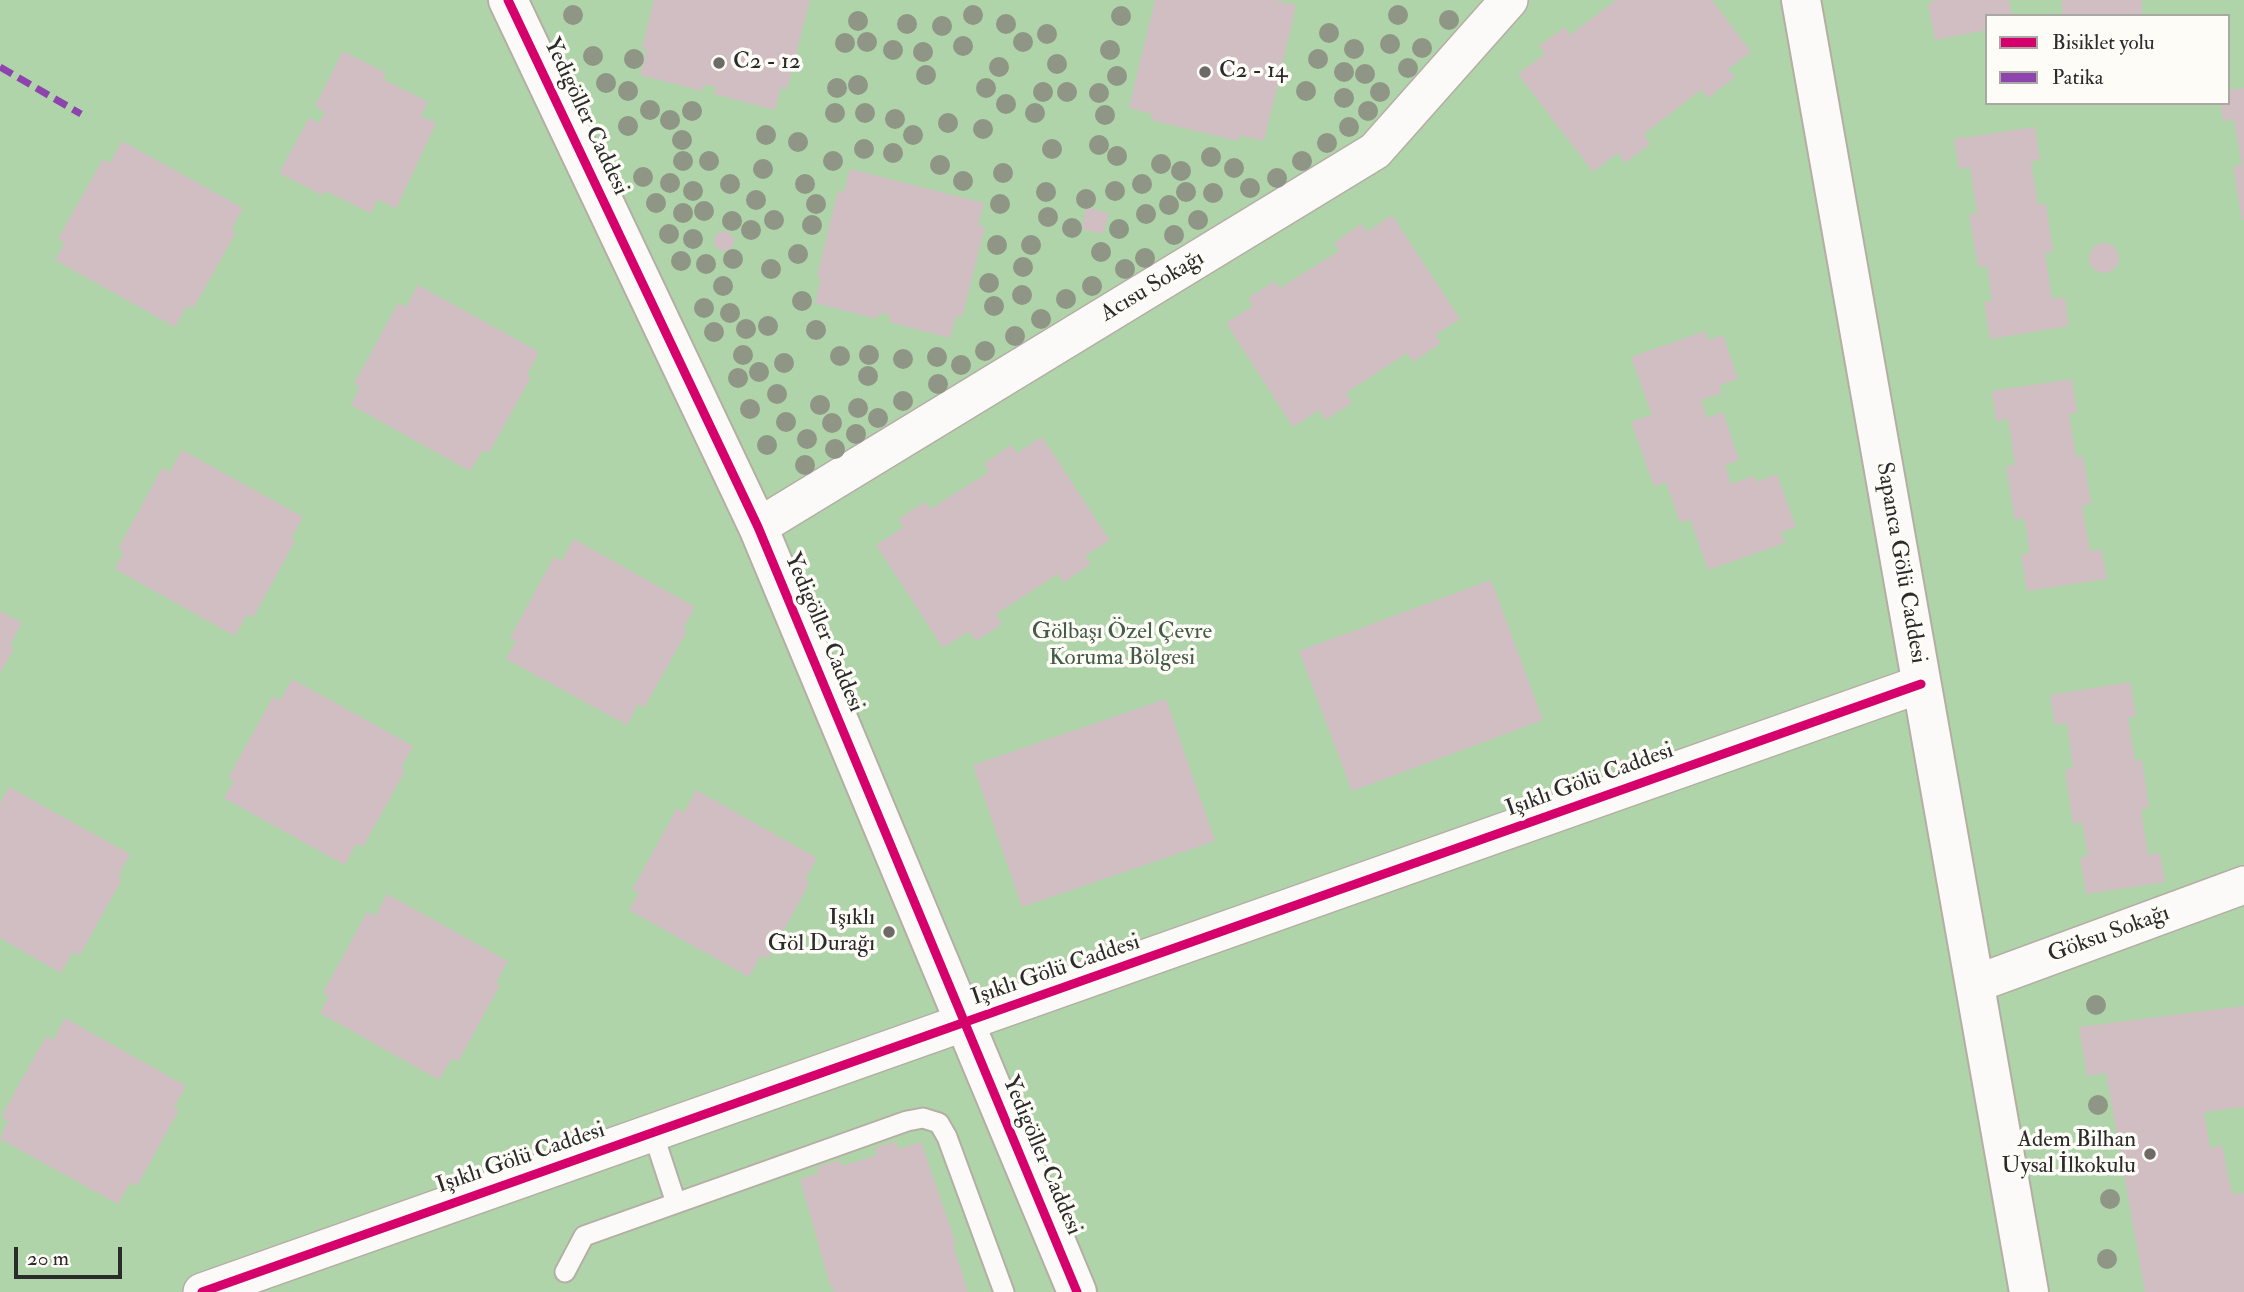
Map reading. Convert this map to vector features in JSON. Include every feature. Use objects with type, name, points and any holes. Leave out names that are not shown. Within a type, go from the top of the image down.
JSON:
[{"type":"street","name":"Yedigöller Caddesi","points":[[508,0],[758,527],[1076,1292]]},
{"type":"street","name":"Acısu Sokağı","points":[[758,527],[1375,151],[1509,0]]},
{"type":"street","name":"Sapanca Gölü Caddesi","points":[[1801,0],[2029,1292]]},
{"type":"street","name":"Işıklı Gölü Caddesi","points":[[202,1292],[1921,684]]},
{"type":"street","name":"Göksu Sokağı","points":[[1975,984],[2244,885]]},
{"type":"lane","points":[[565,1272],[584,1236],[923,1118],[939,1123],[947,1137],[1004,1292]]},
{"type":"lane","points":[[653,1133],[676,1203]]},
{"type":"green space","name":"Gölbaşı Özel Çevre Koruma Bölgesi","points":[[0,0],[2244,0],[2244,1292],[0,1292]]},
{"type":"building","name":"C2 - 12","points":[[654,0],[810,0],[787,89],[781,87],[775,110],[714,94],[716,87],[704,84],[702,91],[640,75],[647,50],[642,49]]},
{"type":"building","name":"C2 - 14","points":[[1155,0],[1274,0],[1296,5],[1282,67],[1274,65],[1272,77],[1279,79],[1264,141],[1239,135],[1238,141],[1151,120],[1152,114],[1129,108]]},
{"type":"building","points":[[1616,0],[1712,0],[1751,52],[1728,69],[1735,77],[1708,98],[1701,90],[1644,134],[1650,144],[1625,163],[1618,153],[1593,172],[1518,74],[1545,54],[1539,46],[1565,27],[1570,35]]},
{"type":"building","points":[[1936,0],[2009,0],[2012,14],[1985,14],[1985,30],[1935,40],[1928,4]]},
{"type":"building","points":[[2062,0],[2142,0],[2142,14],[2062,14]]},
{"type":"building","points":[[343,51],[386,73],[383,79],[428,102],[421,116],[436,123],[396,209],[378,199],[371,213],[325,191],[322,195],[279,173],[309,118],[319,123],[325,112],[315,106]]},
{"type":"building","points":[[2244,88],[2244,220],[2233,166],[2242,165],[2234,120],[2223,121],[2220,105],[2230,105],[2230,90]]},
{"type":"building","points":[[2035,127],[2040,160],[2031,162],[2038,205],[2046,204],[2053,252],[2045,253],[2052,299],[2065,297],[2069,326],[1990,339],[1984,302],[1992,301],[1987,266],[1978,267],[1969,214],[1977,213],[1970,167],[1959,169],[1954,139]]},
{"type":"building","points":[[122,141],[243,208],[231,230],[236,232],[193,309],[187,305],[175,327],[55,260],[65,243],[58,239],[103,159],[110,163]]},
{"type":"building","points":[[850,169],[984,203],[978,225],[985,227],[962,317],[956,316],[950,338],[889,322],[890,315],[879,313],[877,319],[815,303],[821,279],[817,277],[838,190],[844,192]]},
{"type":"building","points":[[1086,207],[1109,213],[1103,234],[1082,229]]},
{"type":"building","points":[[1392,215],[1460,319],[1435,335],[1441,343],[1413,362],[1407,353],[1346,393],[1352,403],[1325,420],[1319,410],[1293,427],[1226,323],[1253,306],[1248,298],[1275,281],[1280,288],[1339,251],[1334,243],[1361,224],[1367,232]]},
{"type":"building","points":[[724,231],[731,234],[734,241],[731,248],[724,251],[717,248],[714,241],[717,234]]},
{"type":"building","points":[[2104,243],[2115,247],[2119,258],[2115,269],[2104,273],[2093,269],[2089,258],[2093,247]]},
{"type":"building","points":[[418,285],[539,352],[527,375],[531,377],[489,453],[483,450],[470,471],[351,405],[360,387],[354,384],[398,303],[406,307]]},
{"type":"building","points":[[1705,331],[1708,340],[1723,335],[1738,379],[1719,385],[1722,393],[1701,400],[1707,418],[1723,412],[1739,460],[1725,465],[1731,484],[1753,476],[1757,482],[1777,474],[1796,527],[1781,532],[1785,543],[1708,570],[1690,519],[1680,523],[1666,482],[1654,486],[1631,422],[1652,415],[1631,357]]},
{"type":"building","points":[[2072,379],[2077,412],[2069,414],[2076,457],[2083,456],[2091,504],[2082,506],[2090,551],[2102,550],[2107,579],[2027,591],[2021,554],[2030,553],[2024,518],[2015,520],[2006,466],[2015,465],[2008,419],[1996,421],[1992,391]]},
{"type":"building","points":[[1042,437],[1110,540],[1085,556],[1091,564],[1063,583],[1058,574],[996,614],[1002,624],[976,641],[969,631],[943,648],[876,545],[904,527],[898,519],[925,502],[930,509],[989,472],[984,464],[1011,445],[1017,453]]},
{"type":"building","points":[[182,450],[303,517],[291,539],[295,541],[253,618],[247,614],[235,636],[115,569],[124,552],[118,549],[162,468],[170,472]]},
{"type":"building","points":[[574,539],[695,607],[683,629],[687,631],[644,708],[638,704],[627,725],[506,659],[516,641],[510,638],[554,557],[562,561]]},
{"type":"building","points":[[1491,580],[1543,720],[1352,791],[1299,651]]},
{"type":"building","points":[[0,611],[22,623],[10,645],[14,648],[0,673]]},
{"type":"building","points":[[292,679],[413,746],[401,768],[405,771],[363,847],[356,844],[345,865],[224,798],[234,781],[228,778],[273,697],[280,701]]},
{"type":"building","points":[[2130,682],[2136,716],[2128,718],[2135,761],[2142,760],[2149,808],[2141,809],[2148,855],[2160,853],[2165,882],[2086,894],[2080,858],[2088,856],[2082,822],[2073,824],[2065,770],[2073,768],[2067,723],[2055,725],[2050,695]]},
{"type":"building","points":[[1166,699],[1215,841],[1022,907],[973,765]]},
{"type":"building","points":[[9,787],[130,854],[118,876],[122,879],[80,955],[73,952],[61,973],[0,938],[0,803]]},
{"type":"building","points":[[696,790],[817,858],[805,880],[810,882],[768,959],[761,955],[749,977],[629,910],[639,893],[632,890],[677,808],[684,813]]},
{"type":"building","points":[[387,894],[508,961],[496,983],[500,985],[458,1062],[452,1058],[439,1080],[320,1013],[329,996],[323,993],[367,912],[375,916]]},
{"type":"building","name":"Adem Bilhan Uysal İlkokulu","points":[[2244,1006],[2244,1107],[2204,1112],[2210,1148],[2222,1145],[2232,1194],[2244,1193],[2244,1292],[2145,1292],[2106,1073],[2087,1076],[2079,1027]]},
{"type":"building","points":[[65,1018],[186,1086],[174,1107],[179,1110],[137,1186],[130,1183],[118,1204],[0,1139],[8,1120],[1,1117],[46,1036],[53,1040]]},
{"type":"building","points":[[896,1141],[898,1149],[921,1142],[956,1244],[953,1245],[968,1292],[835,1292],[830,1285],[800,1179],[819,1173],[817,1167],[840,1160],[842,1166],[877,1155],[875,1148]]},
{"type":"marked path","points":[[0,67],[81,114]]},
{"type":"cycle path","points":[[508,0],[758,527],[1077,1292]]},
{"type":"cycle path","points":[[202,1292],[1921,684]]},
{"type":"place","name":"C2 - 12","points":[[719,63]]},
{"type":"place","name":"C2 - 14","points":[[1205,72]]},
{"type":"place","name":"Işıklı Göl Durağı","points":[[889,932]]},
{"type":"place","name":"Adem Bilhan Uysal İlkokulu","points":[[2150,1154]]}]
